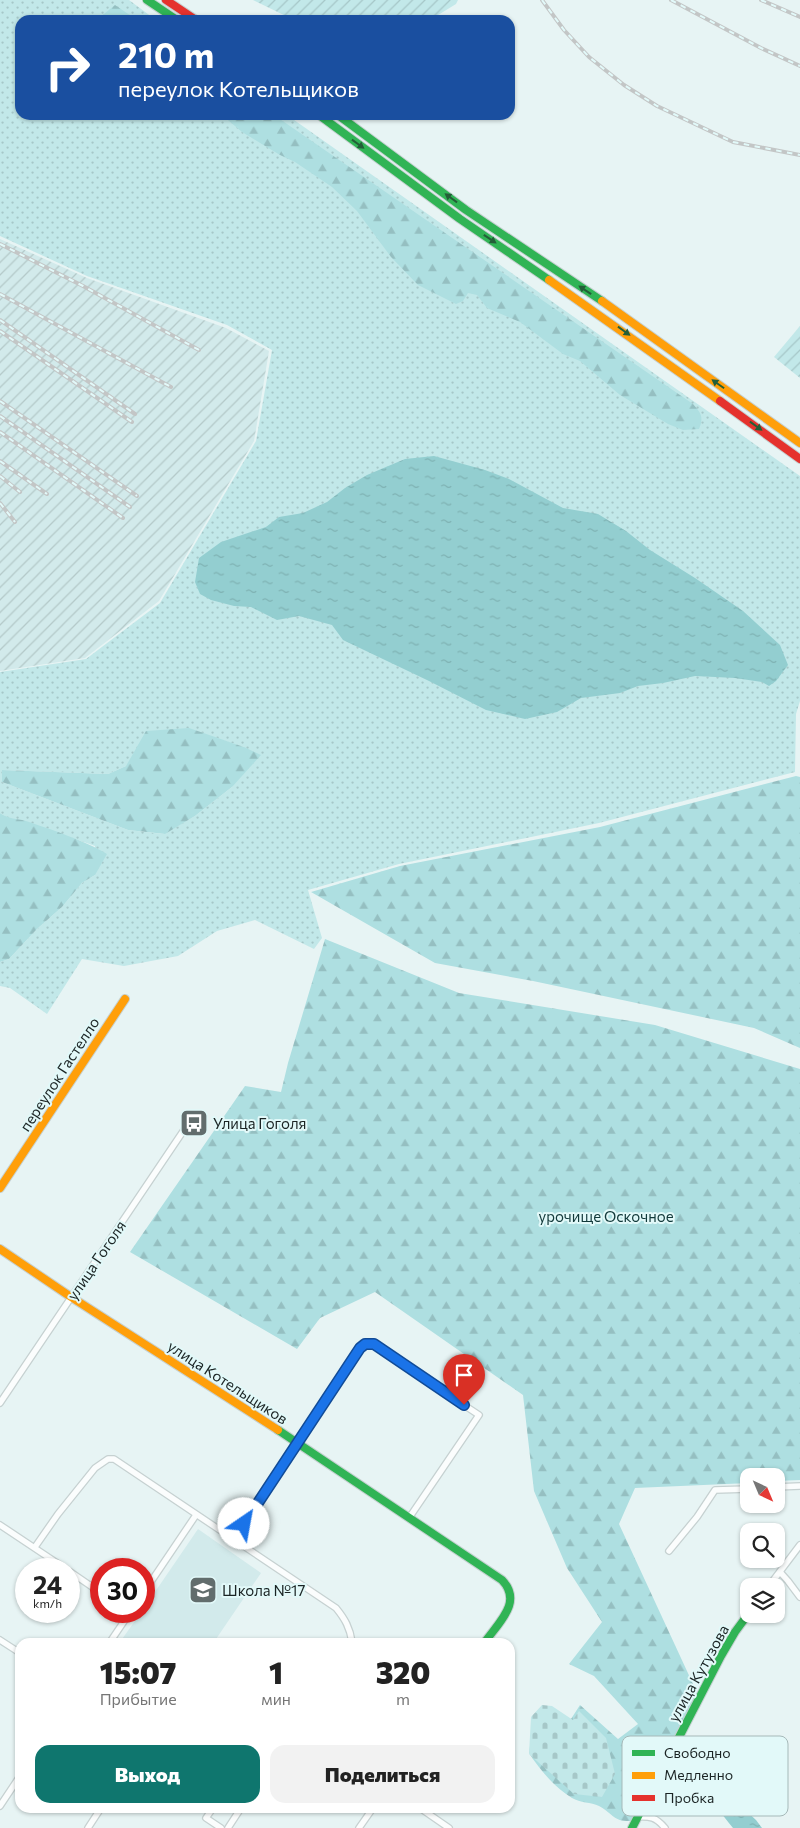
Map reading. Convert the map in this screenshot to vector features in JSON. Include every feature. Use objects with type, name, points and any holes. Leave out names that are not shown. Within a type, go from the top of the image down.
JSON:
[{"type":"main road","points":[[147,0],[170,15]]},
{"type":"main road","points":[[166,0],[188,15]]},
{"type":"main road","points":[[326,120],[460,219],[594,310],[800,458]]},
{"type":"main road","points":[[345,120],[466,210],[600,300],[800,443]]},
{"type":"main road","name":"переулок Гастелло","points":[[0,1188],[125,999]]},
{"type":"main road","name":"улица Котельщиков","points":[[0,1249],[71,1297],[297,1442],[502,1580],[509,1587],[512,1593],[512,1600],[510,1606],[488,1638]]},
{"type":"main road","name":"улица Кутузова","points":[[679,1736],[720,1656],[742,1623]]},
{"type":"main road","name":"улица Кутузова","points":[[632,1828],[636,1818]]},
{"type":"street","name":"улица Гоголя","points":[[0,1402],[192,1118]]},
{"type":"street","points":[[233,1540],[360,1348],[365,1344],[374,1344],[479,1415],[409,1518]]},
{"type":"street","points":[[35,1547],[58,1514],[95,1468],[108,1459],[114,1459],[336,1608],[345,1618],[351,1638]]},
{"type":"street","points":[[785,1487],[800,1486]]},
{"type":"street","points":[[670,1551],[715,1490],[740,1489]]},
{"type":"street","points":[[155,1576],[196,1515]]},
{"type":"street","points":[[0,1525],[50,1558]]},
{"type":"street","points":[[775,1578],[800,1545]]},
{"type":"street","points":[[780,1572],[800,1597]]},
{"type":"street","points":[[113,1638],[122,1623]]},
{"type":"street","points":[[0,1640],[15,1650]]},
{"type":"street","points":[[0,1806],[15,1784]]},
{"type":"street","points":[[88,1828],[98,1813]]},
{"type":"street","points":[[210,1813],[206,1818],[221,1828]]},
{"type":"street","points":[[228,1828],[238,1813]]},
{"type":"street","points":[[360,1828],[370,1813]]},
{"type":"street","points":[[427,1813],[449,1828]]},
{"type":"street","points":[[636,1818],[650,1817],[657,1819],[665,1828]]},
{"type":"shaded area","points":[[0,239],[87,278],[226,328],[269,351],[254,441],[159,601],[85,658],[0,671]]},
{"type":"shaded area","name":"Школа №17","points":[[198,1529],[261,1573],[217,1638],[123,1638],[133,1623],[155,1623],[155,1592]]},
{"type":"green space","points":[[0,0],[129,0],[149,15],[15,15],[15,120],[294,120],[800,476],[800,701],[796,714],[795,772],[599,823],[399,864],[308,890],[322,938],[314,949],[255,920],[217,931],[178,956],[124,966],[82,959],[47,1014],[10,988],[0,986],[0,962],[9,959],[37,929],[62,907],[82,883],[95,875],[95,846],[24,821],[10,819],[0,813],[0,672],[86,659],[160,603],[256,441],[272,350],[227,325],[87,276],[0,236]],"holes":[[[222,740],[244,747],[232,787],[195,816],[164,834],[128,830],[2,782],[2,770],[108,774],[126,766]]]},
{"type":"green space","points":[[253,0],[458,0],[456,4],[438,15],[284,15]]},
{"type":"green space","points":[[115,5],[130,15],[103,15]]},
{"type":"green space","points":[[228,120],[281,120],[693,404],[701,415],[699,429],[683,430],[668,424],[620,395],[580,361],[563,354],[520,322],[487,308],[477,295],[468,293],[463,301],[456,304],[418,285],[391,257],[357,211],[332,187],[295,162],[242,132]]},
{"type":"green space","points":[[800,326],[800,378],[774,357]]},
{"type":"green space","points":[[189,728],[244,747],[261,755],[232,787],[195,816],[165,834],[128,830],[2,782],[2,770],[108,774],[126,766],[146,731]]},
{"type":"green space","points":[[796,776],[800,777],[800,1048],[754,1028],[533,981],[435,963],[311,892],[400,866],[600,827]]},
{"type":"green space","points":[[0,813],[89,844],[107,854],[95,875],[82,883],[62,907],[37,929],[9,959],[0,962]]},
{"type":"green space","name":"урочище Оскочное","points":[[325,939],[459,993],[655,1025],[800,1069],[800,1480],[785,1481],[785,1468],[740,1468],[740,1483],[635,1488],[619,1524],[699,1697],[678,1736],[622,1736],[638,1724],[594,1676],[569,1664],[602,1622],[567,1568],[534,1491],[523,1395],[375,1292],[320,1318],[297,1349],[130,1252],[245,1086],[281,1092]]},
{"type":"green space","points":[[542,1705],[552,1706],[573,1720],[579,1711],[606,1738],[615,1774],[602,1797],[574,1794],[529,1754],[531,1717]]},
{"type":"green space","name":"урочище Оскочное","points":[[580,1705],[618,1739],[622,1736],[622,1816],[636,1816],[633,1821],[618,1819],[599,1806],[572,1798],[548,1778],[529,1753],[531,1739],[556,1715],[571,1719]]},
{"type":"water","points":[[434,456],[485,470],[509,479],[563,508],[598,514],[743,611],[780,645],[788,665],[776,681],[769,686],[762,682],[735,678],[695,676],[638,686],[620,693],[581,698],[557,712],[525,719],[486,710],[343,640],[332,625],[299,616],[277,620],[251,607],[234,606],[211,600],[200,594],[195,582],[199,558],[221,542],[266,527],[279,517],[303,513],[327,502],[345,488],[367,475],[405,459]]},
{"type":"water","points":[[723,1816],[752,1816],[762,1828],[733,1828]]},
{"type":"railway","points":[[542,0],[564,30],[589,57],[624,85],[657,106],[733,142],[800,155]]},
{"type":"railway","points":[[671,0],[761,48],[800,66]]},
{"type":"railway","points":[[761,0],[800,17]]},
{"type":"railway","points":[[0,244],[83,286],[199,350]]},
{"type":"railway","points":[[0,294],[171,387]]},
{"type":"railway","points":[[0,320],[135,414]]},
{"type":"railway","points":[[0,331],[132,422]]},
{"type":"railway","points":[[0,401],[137,496]]},
{"type":"railway","points":[[0,416],[130,507]]},
{"type":"railway","points":[[0,432],[123,518]]},
{"type":"railway","points":[[0,461],[47,494]]},
{"type":"railway","points":[[0,476],[20,492]]},
{"type":"railway","points":[[0,503],[15,522]]},
{"type":"traffic: fast","points":[[147,0],[170,15]]},
{"type":"traffic: fast","points":[[326,120],[460,219],[549,280]]},
{"type":"traffic: fast","points":[[345,120],[466,210],[602,301]]},
{"type":"traffic: fast","points":[[278,1430],[502,1580],[508,1588],[510,1604],[507,1612],[488,1638]]},
{"type":"traffic: fast","points":[[680,1736],[721,1656],[742,1623]]},
{"type":"traffic: fast","points":[[632,1828],[638,1816]]},
{"type":"traffic: slow","points":[[549,280],[720,401]]},
{"type":"traffic: slow","points":[[602,301],[800,443]]},
{"type":"traffic: slow","points":[[0,1188],[125,999]]},
{"type":"traffic: slow","points":[[0,1249],[278,1430]]},
{"type":"traffic: jam","points":[[166,0],[188,15]]},
{"type":"traffic: jam","points":[[720,401],[800,459]]},
{"type":"place","name":"Улица Гоголя","points":[[194,1123]]},
{"type":"place","name":"Школа №17","points":[[203,1590]]},
{"type":"route","points":[[244,1524],[360,1348],[365,1344],[374,1344],[464,1405]]}]
